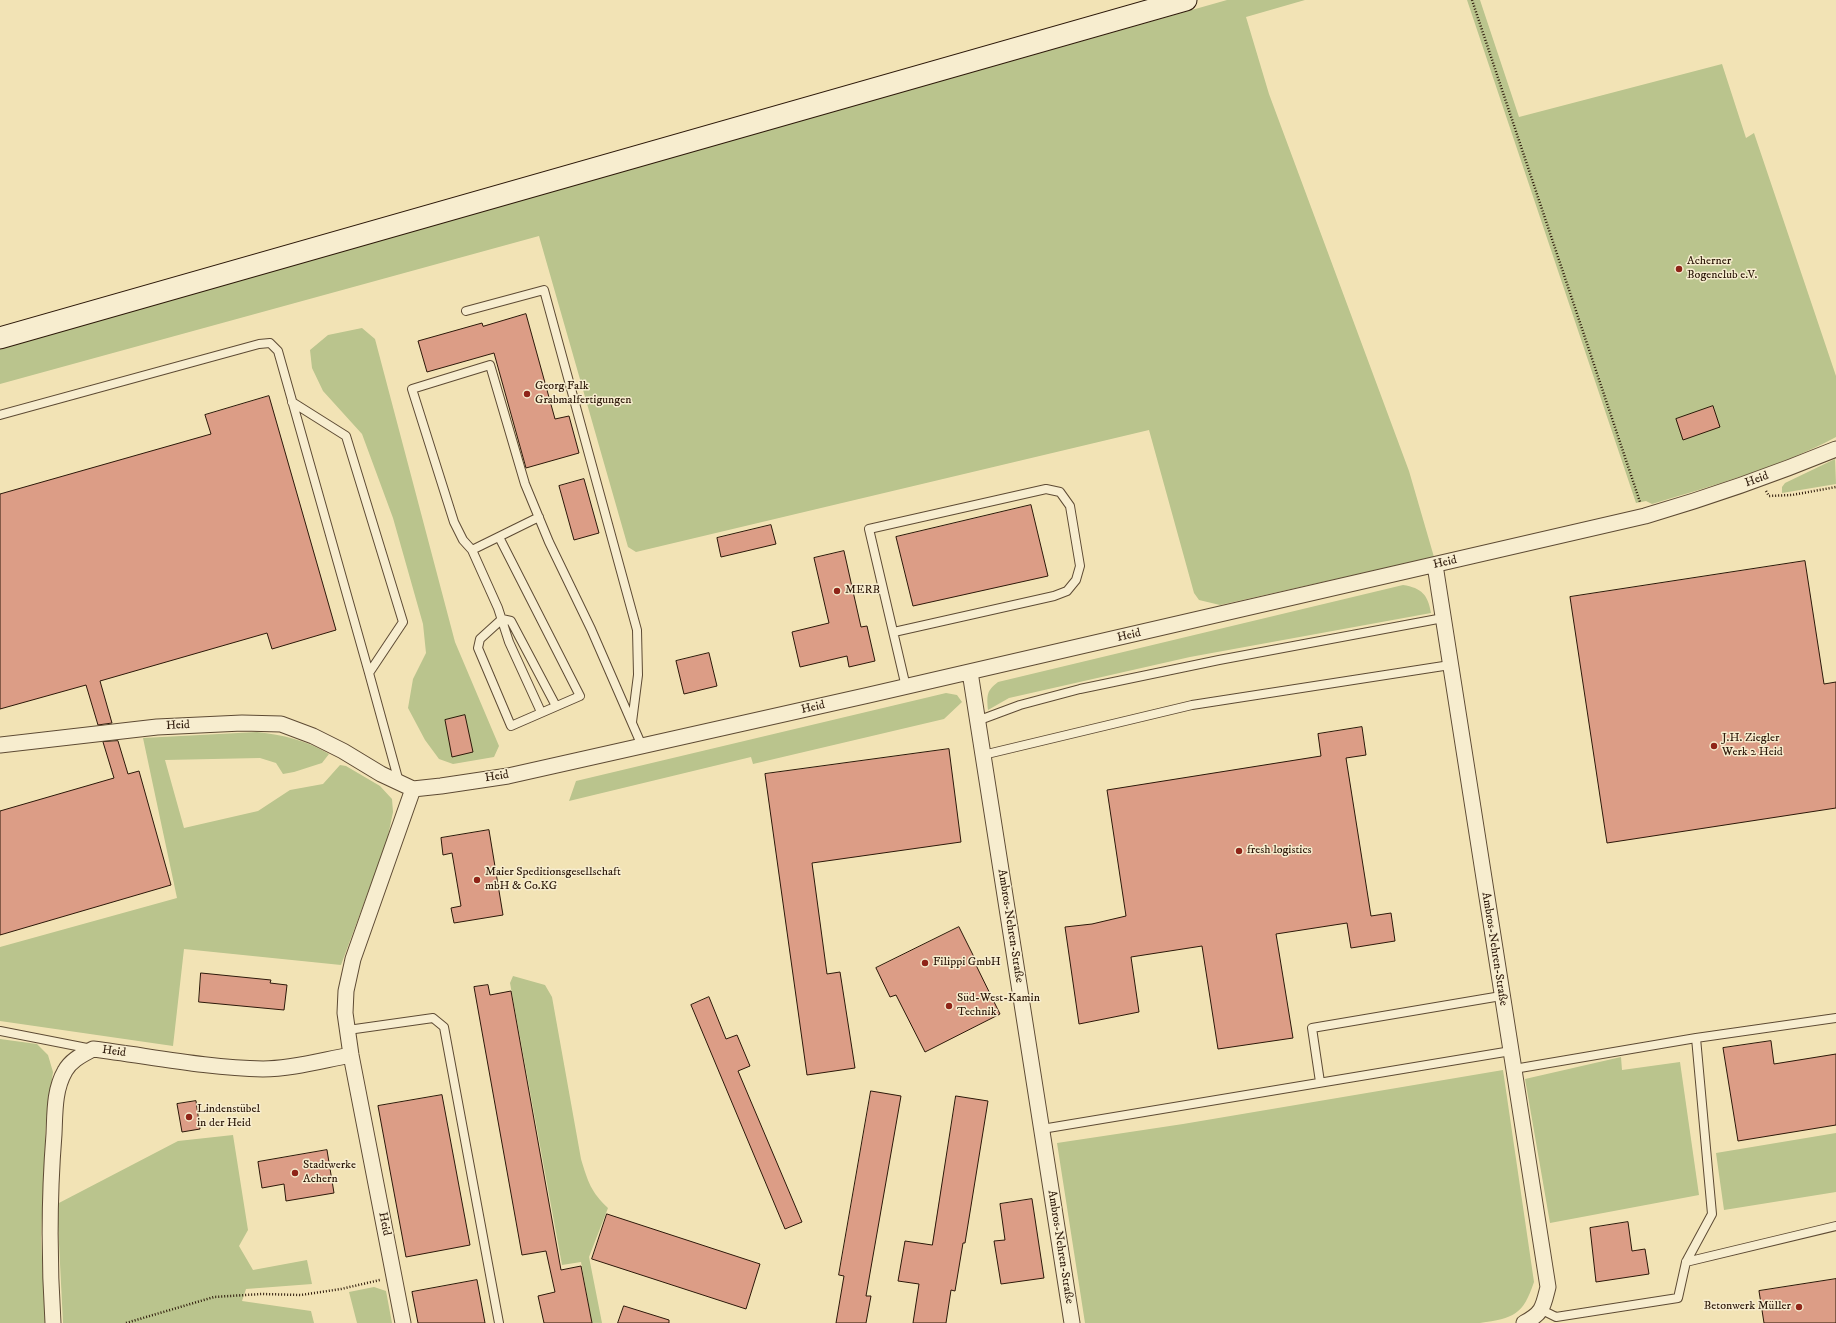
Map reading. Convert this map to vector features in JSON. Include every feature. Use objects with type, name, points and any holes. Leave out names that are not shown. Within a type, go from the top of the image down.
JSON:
[{"type":"main road","points":[[0,338],[1186,0]]},
{"type":"street","name":"Heid","points":[[0,745],[157,727],[242,723],[281,724],[319,739],[413,789],[508,776],[906,687],[1645,516],[1711,497],[1836,449]]},
{"type":"street","name":"Ambros-Nehren-Straße","points":[[1435,565],[1548,1288],[1542,1310]]},
{"type":"street","name":"Ambros-Nehren-Straße","points":[[970,672],[1072,1323]]},
{"type":"street","name":"Heid","points":[[403,1323],[351,1055],[345,1013],[346,991],[353,959],[413,789]]},
{"type":"street","name":"Heid","points":[[53,1323],[49,1264],[50,1176],[56,1095],[65,1071],[78,1057],[93,1049],[225,1067],[265,1069],[300,1065],[351,1055]]},
{"type":"street","points":[[1524,1323],[1542,1310]]},
{"type":"lane","points":[[466,311],[544,290],[637,630],[638,675],[632,723]]},
{"type":"lane","points":[[0,415],[259,344],[270,343],[278,351],[399,782]]},
{"type":"lane","points":[[541,712],[509,642],[502,619],[472,550],[463,540],[454,522],[412,389],[490,365],[525,484],[642,746]]},
{"type":"lane","points":[[292,402],[346,436],[403,622],[369,673]]},
{"type":"lane","points":[[894,632],[1054,596],[1067,591],[1076,580],[1080,566],[1070,506],[1060,492],[1046,489],[869,529],[906,687]]},
{"type":"lane","points":[[472,550],[539,517]]},
{"type":"lane","points":[[499,537],[580,696],[511,726],[478,648],[480,639],[502,619]]},
{"type":"lane","points":[[977,721],[1020,705],[1080,690],[1219,660],[1443,618]]},
{"type":"lane","points":[[502,619],[511,621],[556,706]]},
{"type":"lane","points":[[983,755],[1192,705],[1450,665]]},
{"type":"lane","points":[[1320,1082],[1312,1028],[1502,996]]},
{"type":"lane","points":[[348,1030],[433,1018],[444,1027],[499,1323]]},
{"type":"lane","points":[[1514,1069],[1696,1038],[1836,1018]]},
{"type":"lane","points":[[0,1031],[93,1049]]},
{"type":"lane","points":[[1542,1310],[1556,1317],[1678,1298],[1686,1262],[1712,1214],[1696,1038]]},
{"type":"lane","points":[[1042,1129],[1320,1082],[1511,1052]]},
{"type":"lane","points":[[1686,1262],[1836,1226]]},
{"type":"path","points":[[1472,0],[1645,516]]},
{"type":"path","points":[[1760,479],[1769,496],[1792,495],[1836,487]]},
{"type":"path","points":[[126,1323],[214,1297],[262,1294],[301,1295],[341,1289],[394,1277]]},
{"type":"green space","points":[[1227,0],[1305,0],[1246,17],[1269,94],[1409,471],[1434,557],[1220,605],[1199,600],[1194,593],[1149,430],[636,552],[628,547],[539,236],[0,384],[0,348]]},
{"type":"green space","name":"Acherner Bogenclub e.V.","points":[[1467,0],[1480,0],[1519,117],[1722,64],[1746,138],[1754,133],[1836,376],[1836,437],[1792,458],[1722,483],[1652,504],[1646,501],[1636,503]]},
{"type":"green space","points":[[362,328],[375,339],[455,642],[499,746],[494,757],[453,764],[439,759],[425,740],[408,708],[413,679],[426,653],[423,624],[393,518],[362,434],[323,391],[312,368],[310,350],[328,335]]},
{"type":"green space","points":[[1835,459],[1836,484],[1782,493],[1782,487],[1785,483]]},
{"type":"green space","points":[[1403,585],[1415,588],[1423,593],[1428,601],[1431,613],[1190,657],[1009,698],[988,710],[987,701],[989,691],[998,682]]},
{"type":"green space","points":[[946,693],[957,695],[962,702],[944,719],[753,764],[751,757],[569,801],[576,781]]},
{"type":"green space","points":[[257,732],[294,739],[312,745],[329,754],[322,763],[283,774],[276,763],[260,758],[165,760],[184,828],[258,811],[290,790],[323,784],[340,765],[346,766],[380,786],[392,799],[393,812],[387,841],[341,965],[184,949],[173,1046],[0,1021],[0,947],[177,898],[143,738]]},
{"type":"green space","points":[[513,976],[545,985],[552,997],[581,1159],[594,1192],[608,1208],[589,1257],[602,1323],[592,1323],[581,1262],[562,1265],[510,983]]},
{"type":"green space","points":[[0,1039],[37,1044],[48,1055],[53,1072],[46,1121],[41,1238],[45,1323],[0,1323]]},
{"type":"green space","points":[[1621,1057],[1622,1070],[1680,1062],[1699,1195],[1550,1223],[1525,1079]]},
{"type":"green space","points":[[1503,1070],[1534,1282],[1526,1302],[1516,1313],[1509,1317],[1480,1323],[1085,1323],[1057,1143],[1183,1124]]},
{"type":"green space","points":[[1836,1133],[1836,1192],[1724,1210],[1716,1153]]},
{"type":"green space","points":[[233,1135],[248,1230],[239,1246],[253,1270],[307,1260],[312,1284],[246,1289],[242,1301],[311,1311],[314,1323],[63,1323],[57,1204],[178,1141]]},
{"type":"green space","points":[[374,1287],[386,1291],[392,1323],[357,1323],[349,1292]]},
{"type":"building","name":"Georg Falk Grabmalfertigungen","points":[[526,314],[555,419],[569,416],[579,453],[526,468],[494,353],[427,372],[418,341],[482,323],[483,326]]},
{"type":"building","points":[[269,396],[336,630],[272,649],[267,633],[100,681],[112,723],[98,725],[86,685],[0,709],[0,494],[211,434],[205,415]]},
{"type":"building","points":[[1713,406],[1720,427],[1683,440],[1676,419]]},
{"type":"building","points":[[584,479],[599,533],[574,540],[559,486]]},
{"type":"building","points":[[1031,505],[1048,576],[913,606],[896,537]]},
{"type":"building","points":[[771,525],[776,544],[721,557],[717,538]]},
{"type":"building","name":"MERB","points":[[844,551],[861,627],[867,626],[875,661],[849,667],[847,656],[800,667],[792,632],[829,623],[814,558]]},
{"type":"building","name":"J.H. Ziegler Werk 2 Heid","points":[[1805,561],[1824,684],[1836,682],[1836,808],[1607,843],[1570,597]]},
{"type":"building","points":[[709,653],[717,686],[684,694],[676,661]]},
{"type":"building","points":[[465,715],[473,752],[452,757],[445,720]]},
{"type":"building","name":"fresh logistics","points":[[1362,727],[1366,755],[1346,758],[1371,916],[1391,913],[1395,941],[1351,948],[1347,923],[1276,934],[1293,1038],[1218,1049],[1202,946],[1131,957],[1139,1012],[1079,1024],[1065,927],[1092,924],[1126,916],[1107,790],[1321,756],[1318,734]]},
{"type":"building","points":[[118,741],[128,774],[139,771],[171,885],[0,935],[0,811],[114,778],[103,742]]},
{"type":"building","points":[[949,749],[961,842],[812,863],[827,974],[840,972],[855,1068],[807,1075],[765,774]]},
{"type":"building","name":"Maier Speditionsgesellschaft mbH & Co.KG","points":[[489,830],[503,915],[454,923],[451,908],[461,906],[452,853],[443,855],[441,838]]},
{"type":"building","name":"Süd-West-Kamin Technik","points":[[959,927],[1000,1014],[925,1052],[896,995],[890,997],[876,968]]},
{"type":"building","points":[[201,973],[271,980],[270,983],[287,985],[284,1010],[199,1002]]},
{"type":"building","points":[[488,985],[490,995],[511,991],[561,1270],[581,1266],[592,1323],[544,1323],[538,1296],[555,1292],[546,1251],[522,1255],[474,987]]},
{"type":"building","points":[[709,997],[726,1039],[737,1035],[750,1066],[738,1071],[802,1222],[785,1229],[691,1005]]},
{"type":"building","points":[[1771,1041],[1774,1064],[1836,1054],[1836,1125],[1738,1141],[1723,1048]]},
{"type":"building","points":[[871,1091],[901,1096],[866,1296],[871,1296],[866,1323],[836,1323],[844,1276],[839,1275]]},
{"type":"building","points":[[442,1095],[470,1245],[406,1257],[378,1106]]},
{"type":"building","points":[[956,1096],[988,1101],[965,1243],[963,1243],[955,1291],[951,1290],[946,1323],[913,1323],[919,1284],[898,1281],[905,1241],[932,1245]]},
{"type":"building","name":"Lindenstübel in der Heid","points":[[196,1101],[200,1129],[182,1132],[177,1104]]},
{"type":"building","name":"Stadtwerke Achern","points":[[327,1150],[334,1193],[286,1201],[284,1184],[262,1188],[258,1162]]},
{"type":"building","points":[[1032,1199],[1044,1278],[1001,1284],[994,1241],[1005,1240],[1000,1204]]},
{"type":"building","points":[[607,1214],[760,1264],[746,1309],[592,1259]]},
{"type":"building","points":[[1628,1222],[1632,1251],[1645,1249],[1649,1274],[1596,1282],[1590,1228]]},
{"type":"building","name":"Betonwerk Müller","points":[[1836,1279],[1836,1323],[1764,1323],[1759,1291]]},
{"type":"building","points":[[477,1280],[485,1323],[418,1323],[412,1292]]},
{"type":"building","points":[[624,1306],[669,1320],[669,1323],[618,1323]]},
{"type":"place","name":"Acherner Bogenclub e.V.","points":[[1679,269]]},
{"type":"place","name":"Georg Falk Grabmalfertigungen","points":[[527,394]]},
{"type":"place","name":"MERB","points":[[837,591]]},
{"type":"place","name":"J.H. Ziegler Werk 2 Heid","points":[[1714,746]]},
{"type":"place","name":"fresh logistics","points":[[1239,851]]},
{"type":"place","name":"Maier Speditionsgesellschaft mbH & Co.KG","points":[[477,880]]},
{"type":"place","name":"Filippi GmbH","points":[[925,963]]},
{"type":"place","name":"Süd-West-Kamin Technik","points":[[949,1006]]},
{"type":"place","name":"Lindenstübel in der Heid","points":[[189,1117]]},
{"type":"place","name":"Stadtwerke Achern","points":[[295,1173]]},
{"type":"place","name":"Betonwerk Müller","points":[[1799,1307]]}]
